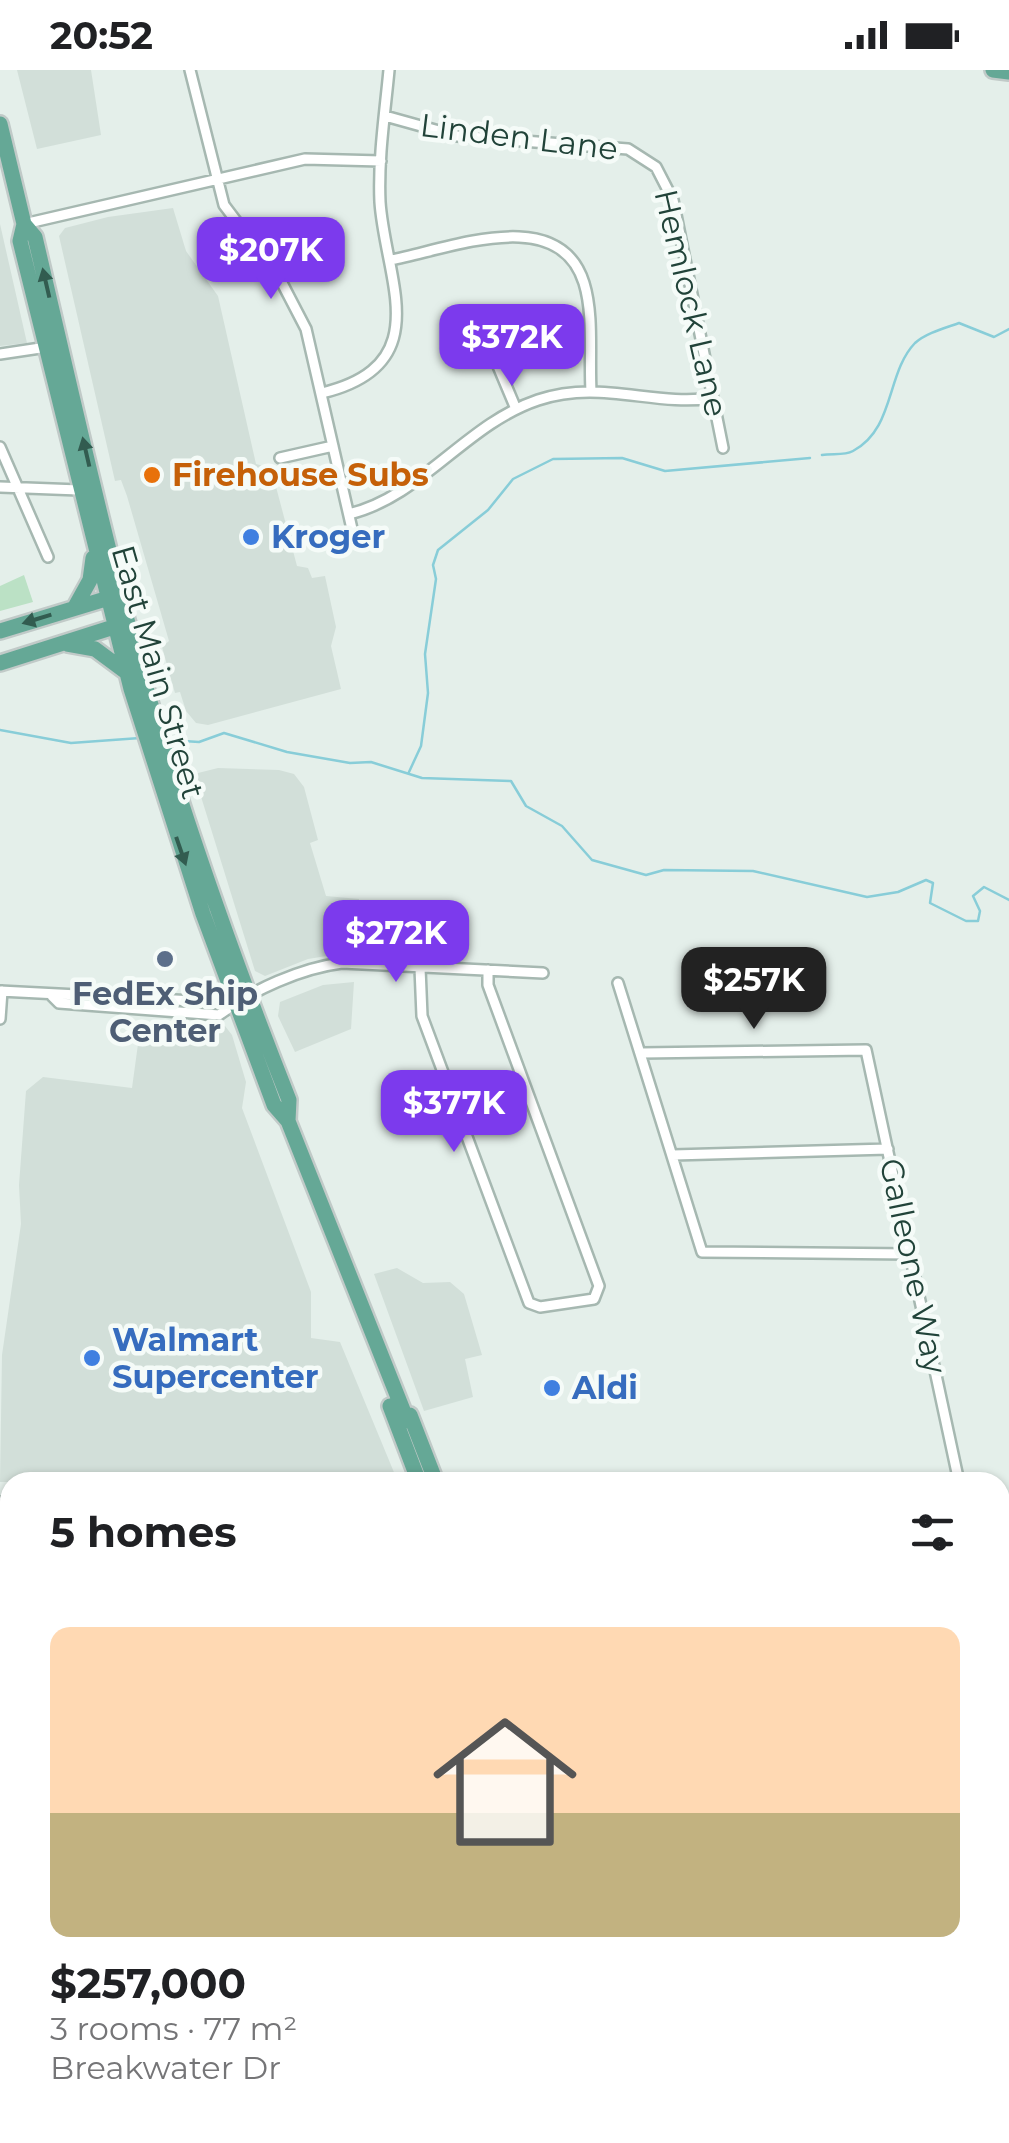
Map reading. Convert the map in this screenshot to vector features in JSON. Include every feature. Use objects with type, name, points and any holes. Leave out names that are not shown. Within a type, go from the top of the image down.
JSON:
[{"type":"main road","points":[[993,70],[1009,72]]},
{"type":"main road","name":"East Main Street","points":[[0,124],[24,224],[20,242],[53,346],[113,596],[160,758],[242,999],[288,1100],[288,1121],[374,1341],[370,1353],[415,1472]]},
{"type":"main road","name":"East Main Street","points":[[53,346],[79,490],[94,549],[113,596]]},
{"type":"main road","points":[[75,607],[90,580],[94,549]]},
{"type":"main road","points":[[0,630],[113,596]]},
{"type":"main road","points":[[0,663],[121,625]]},
{"type":"main road","name":"East Main Street","points":[[121,625],[126,672],[150,724]]},
{"type":"main road","points":[[63,644],[95,649],[126,672]]},
{"type":"main road","points":[[374,1341],[432,1472]]},
{"type":"street","points":[[190,70],[224,205],[297,307],[322,394],[354,542]]},
{"type":"street","points":[[322,394],[354,382],[386,352],[398,310],[380,204],[388,70]]},
{"type":"street","name":"Linden Lane","points":[[385,116],[457,136],[628,150],[651,162]]},
{"type":"street","name":"Linden Lane","points":[[24,224],[305,159],[381,162]]},
{"type":"street","name":"Hemlock Lane","points":[[651,162],[673,200],[723,448]]},
{"type":"street","points":[[391,260],[520,235],[543,238],[557,246],[571,259],[584,282],[591,390]]},
{"type":"street","points":[[0,354],[53,346]]},
{"type":"street","points":[[495,359],[516,408]]},
{"type":"street","points":[[348,514],[386,502],[489,422],[553,396],[591,390],[680,400],[713,398]]},
{"type":"street","points":[[280,458],[333,446]]},
{"type":"street","points":[[0,448],[48,556]]},
{"type":"street","points":[[0,488],[79,490]]},
{"type":"street","points":[[0,1019],[1,991],[52,996],[242,999],[332,964],[542,973]]},
{"type":"street","points":[[420,968],[422,1016],[526,1296],[540,1307],[594,1299],[599,1292],[488,985],[488,970]]},
{"type":"street","points":[[618,983],[702,1252],[910,1254]]},
{"type":"street","name":"Galleone Way","points":[[642,1053],[866,1050],[957,1472]]},
{"type":"street","points":[[672,1155],[888,1150]]},
{"type":"shaded area","points":[[17,70],[91,70],[101,135],[37,149]]},
{"type":"shaded area","points":[[173,208],[186,251],[218,296],[256,464],[271,468],[297,566],[308,568],[312,578],[325,576],[336,627],[331,646],[341,689],[208,725],[196,723],[186,711],[180,692],[175,693],[162,647],[169,641],[127,496],[121,480],[115,481],[59,236],[65,228],[108,217]]},
{"type":"shaded area","points":[[0,224],[27,343],[0,346]]},
{"type":"shaded area","points":[[218,768],[279,770],[294,774],[304,787],[318,840],[310,843],[326,896],[359,899],[357,951],[308,959],[265,976],[255,971],[194,774]]},
{"type":"shaded area","points":[[354,982],[351,1029],[295,1052],[278,1016],[280,1002],[323,985]]},
{"type":"shaded area","points":[[141,1022],[225,1026],[232,1035],[246,1082],[242,1108],[311,1292],[311,1338],[340,1342],[394,1472],[0,1472],[2,1355],[21,1224],[19,1185],[26,1091],[43,1077],[132,1088]]},
{"type":"shaded area","points":[[397,1268],[423,1283],[450,1282],[464,1294],[482,1355],[465,1359],[473,1397],[424,1411],[374,1274]]},
{"type":"green space","points":[[24,575],[33,602],[0,611],[0,586]]},
{"type":"waterway","points":[[822,455],[849,453],[867,441],[883,415],[906,355],[919,339],[959,323],[994,337],[1009,329]]},
{"type":"waterway","points":[[409,772],[421,746],[428,693],[425,654],[436,579],[433,565],[438,550],[488,510],[513,479],[553,459],[622,458],[665,471],[810,458]]},
{"type":"waterway","points":[[0,730],[71,743],[140,738]]},
{"type":"waterway","points":[[168,740],[199,742],[224,733],[287,752],[350,763],[371,762],[422,778],[511,781],[526,806],[562,826],[592,860],[646,875],[664,870],[753,871],[867,897],[898,892],[926,880],[933,883],[930,903],[966,921],[978,921],[980,911],[973,896],[984,887],[1009,900]]},
{"type":"place","name":"Firehouse Subs","points":[[152,475]]},
{"type":"place","name":"Kroger","points":[[251,537]]},
{"type":"place","name":"FedEx Ship Center","points":[[165,959]]},
{"type":"place","name":"Walmart Supercenter","points":[[92,1358]]},
{"type":"place","name":"Aldi","points":[[552,1388]]}]
